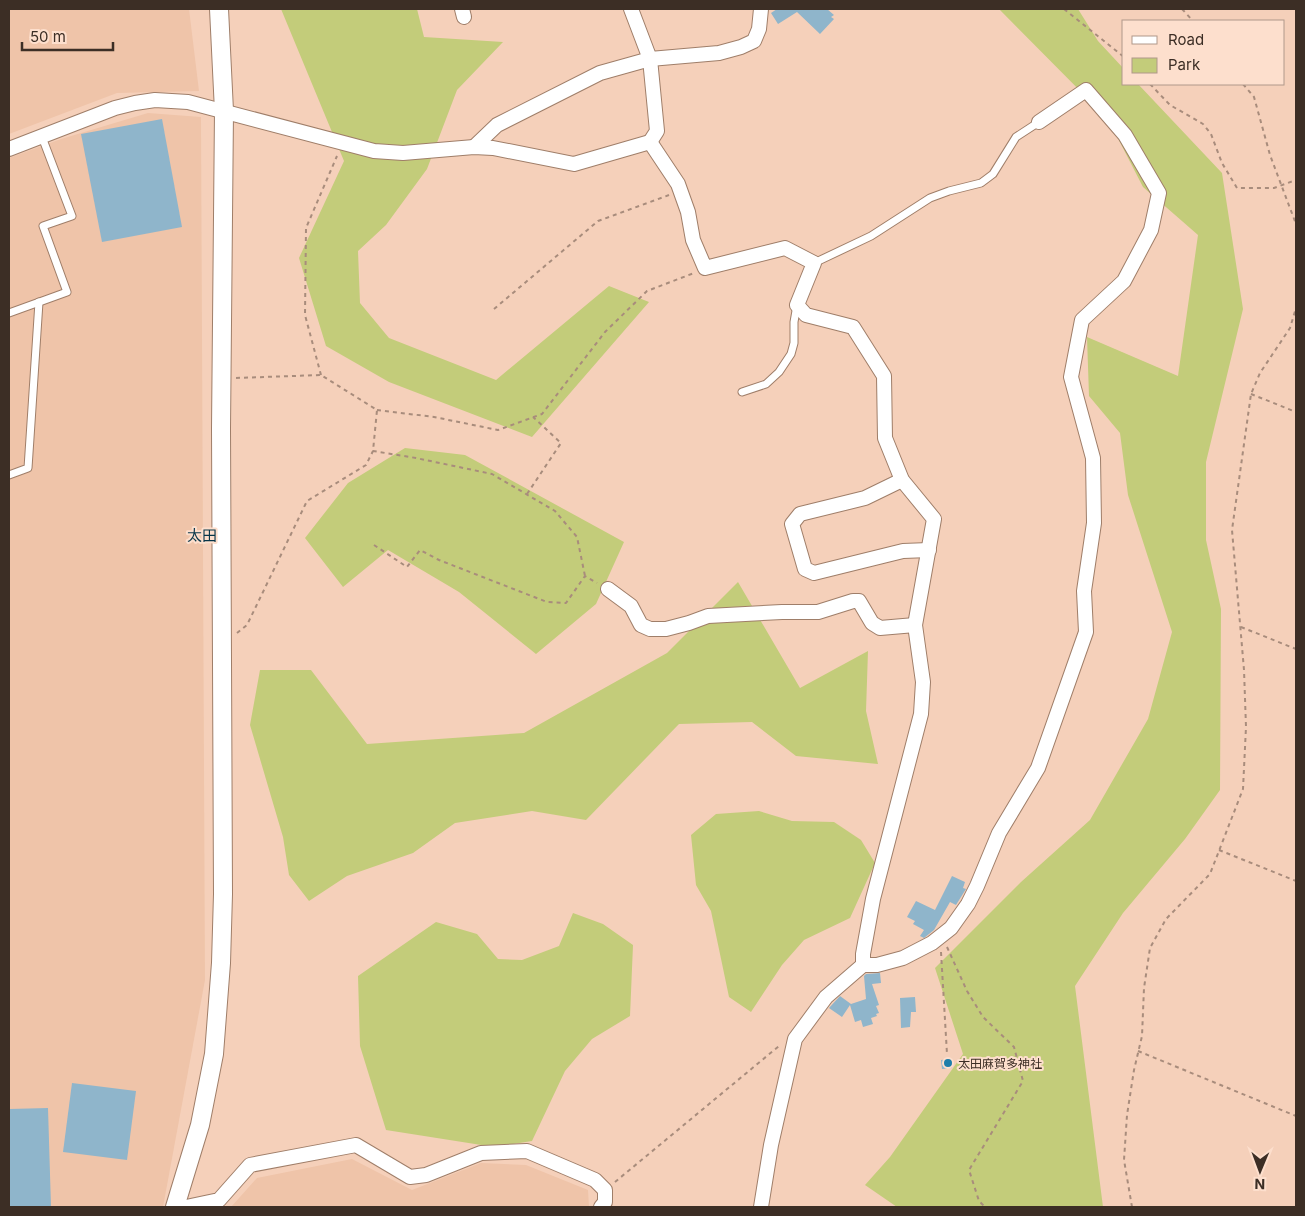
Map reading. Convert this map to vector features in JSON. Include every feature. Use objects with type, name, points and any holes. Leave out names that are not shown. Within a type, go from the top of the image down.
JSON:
[{"type":"street","points":[[175,1207],[200,1124],[214,1054],[221,963],[221,378],[224,111],[219,9]]},
{"type":"street","points":[[9,149],[115,108],[156,100],[188,102],[374,151],[402,153],[493,148],[574,164],[650,142],[657,131],[650,59],[631,9]]},
{"type":"street","points":[[474,148],[497,125],[600,73],[650,59],[720,53],[754,42],[759,29],[761,9]]},
{"type":"street","points":[[761,1207],[771,1145],[795,1039],[826,997],[863,965],[877,965],[903,958],[932,943],[951,928],[978,886],[999,833],[1038,768],[1086,632],[1084,591],[1094,523],[1093,458],[1071,378],[1082,320],[1124,282],[1151,230],[1159,193],[1124,135],[1086,90],[1039,122]]},
{"type":"street","points":[[650,142],[678,184],[688,212],[693,240],[706,268],[785,248],[814,263],[798,305],[806,316],[853,327],[884,376],[885,438],[902,480],[934,519],[915,625],[922,682],[921,714],[873,899],[863,954],[863,965]]},
{"type":"street","points":[[902,480],[865,498],[800,514],[792,524],[805,568],[814,573],[903,551],[929,550]]},
{"type":"street","points":[[608,589],[631,606],[641,625],[650,629],[666,629],[708,616],[818,612],[853,601],[859,601],[872,623],[880,628],[915,625]]},
{"type":"street","points":[[186,1207],[220,1200],[250,1165],[356,1145],[410,1177],[426,1175],[481,1153],[527,1152],[595,1180],[605,1190],[605,1202],[601,1207]]},
{"type":"lane","points":[[814,263],[870,236],[930,198],[948,191],[981,183],[992,174],[1016,136],[1039,122]]},
{"type":"lane","points":[[9,313],[67,292],[43,226],[72,216],[42,137]]},
{"type":"lane","points":[[9,475],[28,468],[39,302]]},
{"type":"lane","points":[[742,392],[766,384],[779,372],[792,354],[794,322],[798,305]]},
{"type":"path","points":[[1064,9],[1122,55]]},
{"type":"path","points":[[1182,9],[1192,20]]},
{"type":"path","points":[[1151,85],[1170,105],[1204,124],[1211,134],[1222,163],[1237,188],[1274,188],[1296,180]]},
{"type":"path","points":[[1244,85],[1254,97],[1270,155],[1296,224]]},
{"type":"path","points":[[321,375],[306,315],[306,228],[342,142]]},
{"type":"path","points":[[494,309],[598,221],[680,191]]},
{"type":"path","points":[[221,378],[321,375],[377,410],[434,417],[498,430],[542,414],[605,332],[647,292],[706,268]]},
{"type":"path","points":[[1132,1207],[1124,1160],[1127,1115],[1134,1070],[1142,1036],[1144,988],[1150,948],[1166,919],[1210,874],[1243,790],[1246,726],[1241,627],[1232,530],[1251,394],[1260,373],[1290,328],[1296,308]]},
{"type":"path","points":[[1251,394],[1296,412]]},
{"type":"path","points":[[222,645],[248,626],[308,502],[366,465],[373,451],[377,410]]},
{"type":"path","points":[[527,494],[561,443],[533,417]]},
{"type":"path","points":[[373,451],[492,474],[527,494],[555,511],[577,537],[585,576],[566,603],[547,602],[439,560],[420,550],[407,567],[374,545]]},
{"type":"path","points":[[585,576],[608,589]]},
{"type":"path","points":[[1241,627],[1296,649]]},
{"type":"path","points":[[1219,850],[1296,881]]},
{"type":"path","points":[[940,937],[947,1054]]},
{"type":"path","points":[[940,937],[967,991],[983,1017],[1014,1047],[1023,1081],[969,1170],[979,1201],[985,1207]]},
{"type":"path","points":[[605,1190],[784,1042],[795,1039]]},
{"type":"path","points":[[1138,1051],[1296,1116]]},
{"type":"shaded area","points":[[9,9],[189,9],[199,91],[117,93],[9,134]]},
{"type":"shaded area","points":[[148,113],[201,117],[205,980],[163,1207],[9,1207],[9,158],[61,139]]},
{"type":"shaded area","points":[[352,1159],[412,1190],[481,1163],[526,1165],[588,1190],[589,1207],[231,1207],[257,1178]]},
{"type":"green space","points":[[281,9],[417,9],[424,37],[503,42],[457,90],[427,169],[386,225],[358,251],[360,303],[389,338],[496,380],[609,286],[649,302],[532,437],[389,382],[326,346],[299,258],[344,161]]},
{"type":"green space","points":[[999,9],[1078,9],[1098,41],[1122,67],[1122,85],[1139,85],[1222,173],[1243,309],[1206,462],[1206,540],[1221,609],[1220,790],[1185,839],[1123,913],[1075,986],[1103,1207],[897,1207],[865,1185],[890,1157],[963,1054],[935,968],[1021,882],[1090,820],[1148,719],[1172,632],[1128,495],[1120,433],[1089,396],[1087,337],[1178,376],[1198,235],[1143,187],[1108,119]]},
{"type":"green space","points":[[405,448],[465,455],[624,542],[596,604],[536,654],[459,592],[388,550],[343,587],[305,538],[348,483]]},
{"type":"green space","points":[[738,582],[800,688],[868,651],[866,711],[878,764],[796,756],[752,722],[679,724],[586,820],[532,811],[455,823],[413,853],[347,876],[309,901],[289,875],[283,837],[250,725],[260,670],[311,670],[367,744],[524,733],[667,653]]},
{"type":"green space","points":[[759,811],[792,821],[834,822],[861,840],[875,863],[850,918],[804,940],[782,965],[751,1012],[729,997],[711,911],[696,885],[691,835],[716,814]]},
{"type":"green space","points":[[573,913],[603,924],[633,945],[630,1016],[592,1039],[565,1071],[532,1141],[494,1147],[386,1130],[360,1046],[358,976],[436,922],[477,934],[498,959],[522,960],[559,946]]},
{"type":"building","points":[[777,9],[827,9],[834,15],[831,17],[834,19],[820,34],[797,12],[778,24],[771,13]]},
{"type":"building","points":[[162,119],[182,227],[102,242],[81,134]]},
{"type":"building","points":[[952,876],[965,882],[963,888],[966,889],[956,905],[950,902],[934,930],[924,938],[920,936],[924,930],[913,924],[915,921],[907,917],[916,901],[935,910]]},
{"type":"building","points":[[880,973],[881,983],[872,984],[879,1005],[876,1006],[879,1013],[871,1018],[873,1024],[863,1027],[861,1020],[855,1022],[850,1005],[842,1017],[829,1008],[840,996],[851,1004],[866,999],[864,976],[866,974]]},
{"type":"building","points":[[915,997],[916,1012],[911,1012],[910,1027],[901,1028],[900,998]]},
{"type":"building","points":[[951,1059],[952,1068],[942,1069],[941,1060]]},
{"type":"building","points":[[72,1083],[136,1091],[127,1160],[63,1152]]},
{"type":"building","points":[[48,1108],[51,1207],[9,1207],[9,1109]]},
{"type":"place","name":"太田麻賀多神社","points":[[948,1063]]},
{"type":"district","name":"太田","points":[[202,535]]}]
